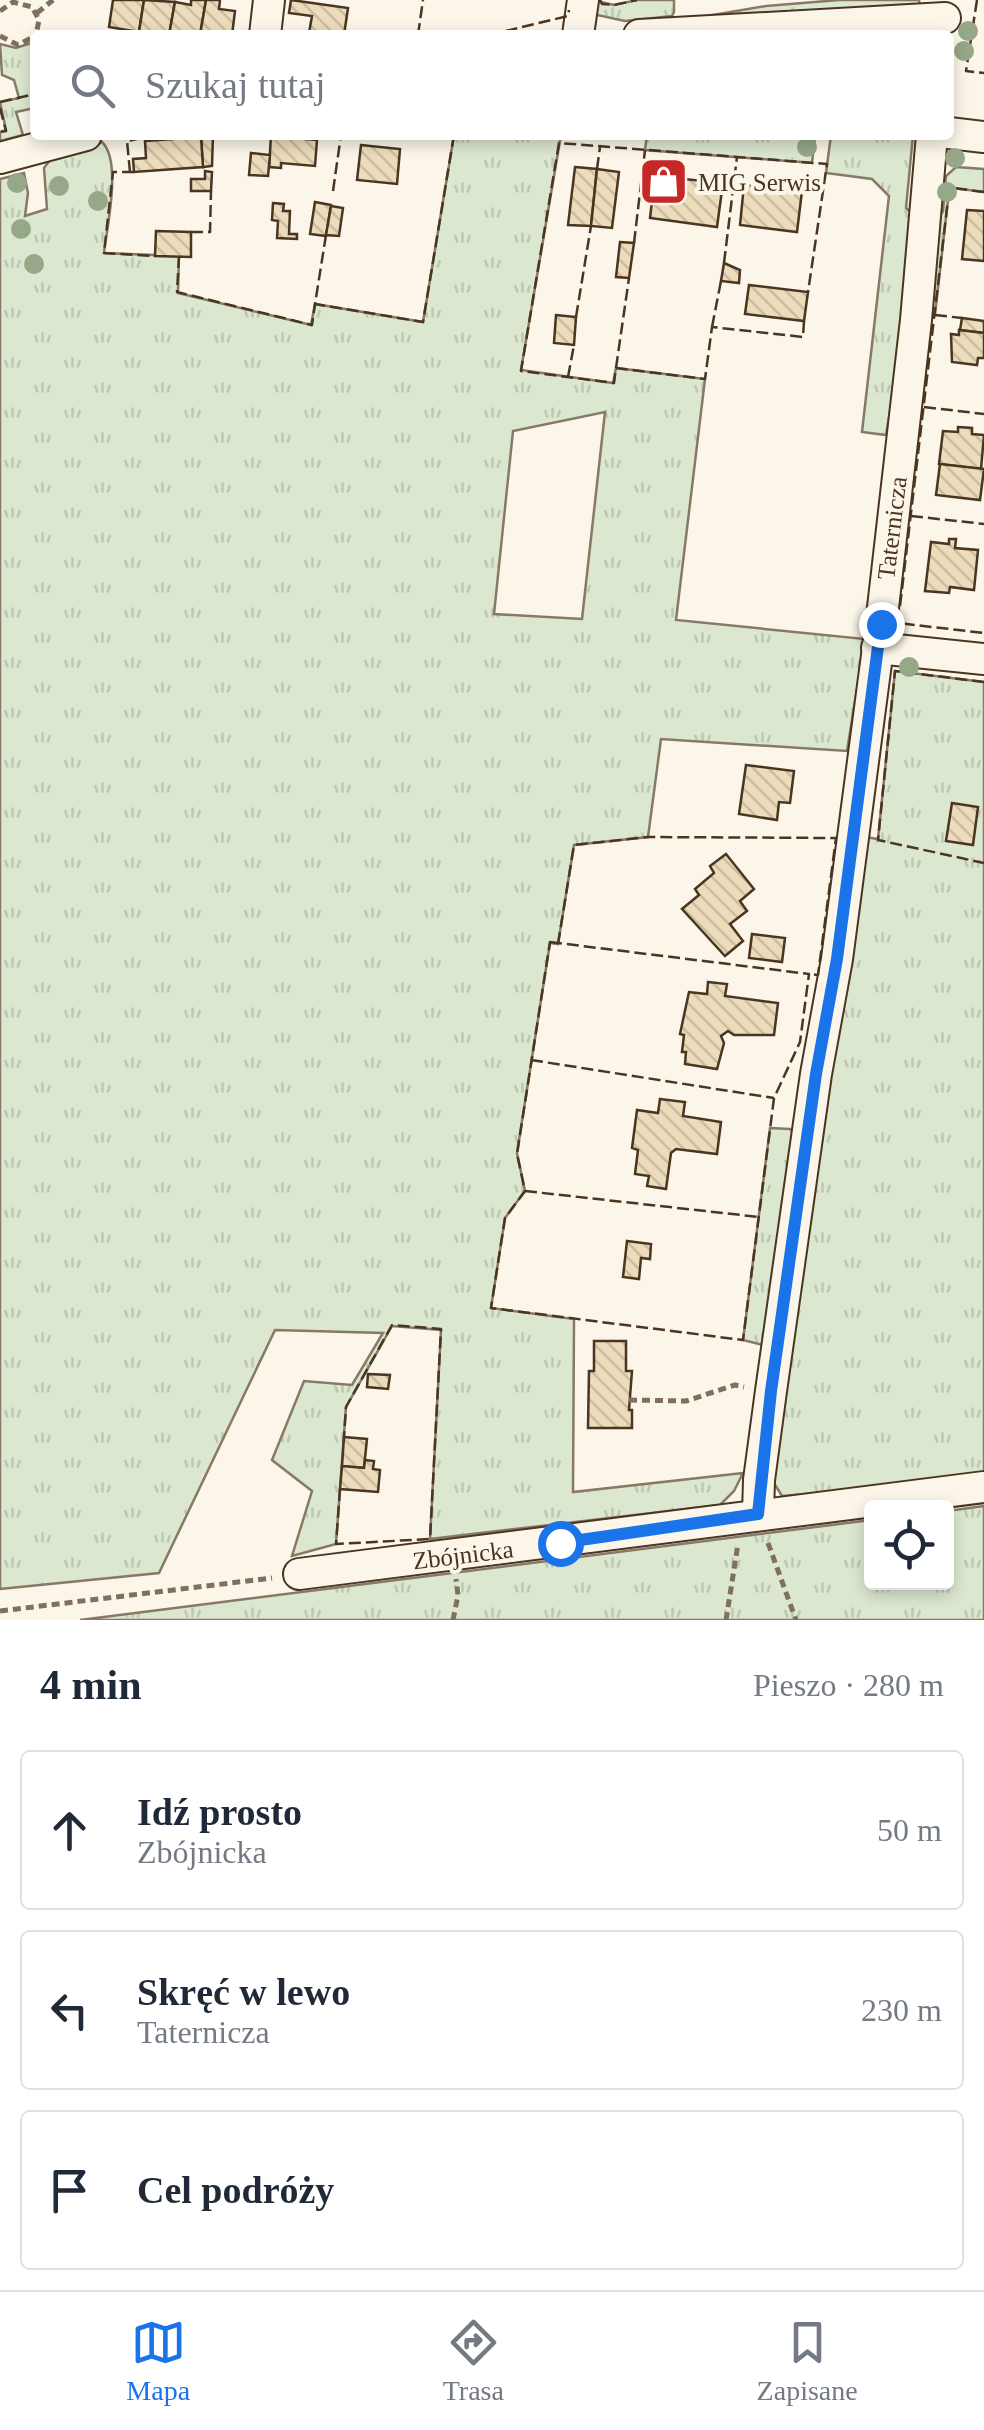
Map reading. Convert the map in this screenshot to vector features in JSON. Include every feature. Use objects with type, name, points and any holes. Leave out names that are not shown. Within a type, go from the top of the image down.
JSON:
[{"type":"street","points":[[266,30],[269,0]]},
{"type":"street","points":[[579,30],[583,0]]},
{"type":"street","points":[[729,30],[945,18]]},
{"type":"street","points":[[954,133],[984,136]]},
{"type":"street","points":[[0,158],[67,140]]},
{"type":"street","name":"Taternicza","points":[[750,1515],[837,959],[916,320],[932,140]]},
{"type":"street","points":[[878,648],[984,659]]},
{"type":"street","name":"Zbójnicka","points":[[300,1574],[984,1487]]},
{"type":"path","points":[[36,13],[53,0]]},
{"type":"path","points":[[1,6],[20,2],[32,7],[38,30]]},
{"type":"path","points":[[1,38],[18,45],[30,38]]},
{"type":"path","points":[[630,1400],[686,1401],[735,1386],[771,1391]]},
{"type":"path","points":[[726,1620],[750,1515]]},
{"type":"path","points":[[750,1515],[796,1620]]},
{"type":"path","points":[[453,1556],[458,1596],[453,1620]]},
{"type":"path","points":[[0,1611],[300,1574]]},
{"type":"green space","points":[[593,0],[614,5],[637,0],[674,0],[674,12],[672,16],[625,21],[597,15]]},
{"type":"green space","points":[[839,0],[919,0],[920,10],[708,19],[707,16],[766,6]]},
{"type":"green space","points":[[30,43],[30,109],[16,112],[23,135],[0,141],[0,132],[6,130],[0,102],[19,98],[14,80],[2,75],[0,44],[16,48]]},
{"type":"green space","points":[[453,140],[560,140],[521,370],[613,383],[616,368],[705,379],[676,620],[865,639],[847,751],[661,739],[648,837],[574,845],[558,944],[550,943],[517,1153],[525,1191],[505,1218],[491,1308],[574,1319],[573,1492],[743,1473],[734,1491],[720,1505],[430,1539],[441,1330],[392,1326],[346,1407],[336,1544],[292,1556],[312,1491],[272,1460],[304,1381],[352,1385],[383,1333],[275,1330],[159,1573],[0,1589],[0,179],[24,173],[28,193],[25,216],[47,209],[44,168],[56,152],[71,154],[102,142],[108,151],[112,179],[104,253],[179,256],[178,293],[311,325],[315,304],[423,322]],"holes":[[[605,412],[582,619],[494,614],[513,431]]]},
{"type":"green space","points":[[646,140],[814,140],[812,163],[645,150]]},
{"type":"green space","points":[[830,140],[913,140],[906,208],[914,215],[886,435],[862,432],[889,196],[872,179],[826,173]]},
{"type":"green space","points":[[956,167],[984,169],[984,192],[953,188],[949,191],[935,315],[930,314],[939,217],[946,176]]},
{"type":"green space","points":[[895,671],[984,682],[984,1474],[894,1487],[782,1496],[772,1480],[865,837],[878,839]]},
{"type":"green space","points":[[770,1128],[790,1129],[800,1137],[771,1347],[743,1340]]},
{"type":"green space","points":[[984,1506],[984,1620],[80,1620],[864,1521],[864,1590],[954,1590],[954,1510]]},
{"type":"building","points":[[113,0],[144,0],[139,30],[109,27]]},
{"type":"building","points":[[144,0],[175,2],[170,30],[139,30]]},
{"type":"building","points":[[191,0],[206,0],[201,30],[170,30],[175,2],[191,5]]},
{"type":"building","points":[[206,0],[220,0],[219,9],[235,11],[233,30],[201,30]]},
{"type":"building","points":[[291,0],[348,8],[345,30],[310,30],[312,16],[289,13]]},
{"type":"building","points":[[201,140],[213,140],[212,166],[203,167]]},
{"type":"building","points":[[201,140],[203,167],[134,172],[133,159],[146,158],[145,141]]},
{"type":"building","points":[[271,140],[317,140],[315,166],[281,163],[281,168],[269,167]]},
{"type":"building","points":[[361,145],[400,149],[397,184],[357,180]]},
{"type":"building","points":[[251,153],[270,155],[268,176],[249,175]]},
{"type":"building","points":[[575,167],[597,169],[591,226],[568,225]]},
{"type":"building","points":[[597,169],[619,172],[612,228],[591,226]]},
{"type":"building","points":[[205,171],[212,172],[211,191],[191,191],[191,179],[205,179]]},
{"type":"building","points":[[655,176],[723,183],[717,227],[650,218]]},
{"type":"building","points":[[744,185],[802,191],[797,232],[740,225]]},
{"type":"building","points":[[315,202],[331,205],[326,236],[310,234]]},
{"type":"building","points":[[273,203],[284,204],[283,211],[290,211],[289,234],[297,234],[297,239],[277,238]]},
{"type":"building","points":[[331,206],[343,208],[339,236],[326,235]]},
{"type":"building","points":[[967,210],[984,211],[984,261],[962,259]]},
{"type":"building","points":[[156,231],[191,232],[191,257],[155,256]]},
{"type":"building","points":[[620,242],[634,243],[629,278],[616,277]]},
{"type":"building","points":[[724,263],[740,270],[739,283],[721,281]]},
{"type":"building","points":[[749,285],[808,292],[804,321],[745,314]]},
{"type":"building","points":[[556,315],[576,317],[574,345],[554,343]]},
{"type":"building","points":[[962,318],[984,321],[984,333],[960,330]]},
{"type":"building","points":[[959,330],[984,333],[984,358],[978,358],[977,365],[952,362],[951,334],[959,335]]},
{"type":"building","points":[[958,427],[972,428],[972,434],[984,435],[981,469],[939,464],[943,431],[958,432]]},
{"type":"building","points":[[940,464],[984,469],[980,500],[936,495]]},
{"type":"building","points":[[949,539],[956,539],[955,548],[978,550],[974,590],[950,587],[949,593],[925,591],[931,542],[949,544]]},
{"type":"building","points":[[746,765],[794,771],[790,803],[779,802],[777,820],[739,814]]},
{"type":"building","points":[[952,803],[978,807],[973,845],[946,841]]},
{"type":"building","points":[[726,854],[754,889],[740,901],[747,911],[730,924],[743,941],[725,956],[682,909],[699,895],[695,889],[714,873],[710,866]]},
{"type":"building","points":[[752,934],[785,938],[782,962],[749,958]]},
{"type":"building","points":[[708,982],[727,984],[725,996],[778,1003],[774,1035],[734,1035],[728,1031],[721,1036],[724,1043],[717,1069],[685,1064],[684,1035],[680,1034],[689,992],[707,994]]},
{"type":"building","points":[[660,1099],[685,1102],[683,1116],[721,1122],[717,1154],[676,1149],[671,1153],[666,1189],[647,1186],[649,1176],[635,1174],[638,1150],[632,1148],[637,1110],[658,1113]]},
{"type":"building","points":[[627,1241],[651,1244],[650,1259],[641,1258],[639,1279],[623,1277]]},
{"type":"building","points":[[594,1341],[626,1341],[626,1371],[632,1371],[632,1428],[588,1428]]},
{"type":"building","points":[[368,1374],[390,1375],[388,1389],[367,1387]]},
{"type":"building","points":[[344,1437],[367,1439],[364,1468],[342,1466]]},
{"type":"building","points":[[365,1460],[374,1461],[373,1469],[380,1470],[378,1492],[340,1489],[342,1466],[364,1468]]},
{"type":"fence","points":[[419,30],[423,0]]},
{"type":"fence","points":[[600,0],[602,4],[614,5],[637,0]]},
{"type":"fence","points":[[977,0],[966,71],[984,73]]},
{"type":"fence","points":[[510,30],[568,16],[569,10]]},
{"type":"fence","points":[[0,102],[30,95]]},
{"type":"fence","points":[[0,108],[6,131],[0,132]]},
{"type":"fence","points":[[130,172],[127,141],[132,140]]},
{"type":"fence","points":[[333,191],[340,140]]},
{"type":"fence","points":[[326,235],[315,304],[423,322],[453,140]]},
{"type":"fence","points":[[804,321],[803,337],[712,327],[705,379],[616,368],[614,383],[521,371],[559,143],[827,164],[808,292]]},
{"type":"fence","points":[[597,169],[600,147]]},
{"type":"fence","points":[[634,243],[645,150]]},
{"type":"fence","points":[[724,263],[737,157]]},
{"type":"fence","points":[[134,172],[113,172],[104,253],[155,256]]},
{"type":"fence","points":[[984,192],[953,188],[949,191],[898,623],[984,633]]},
{"type":"fence","points":[[191,232],[210,232],[211,191]]},
{"type":"fence","points":[[576,317],[591,226]]},
{"type":"fence","points":[[179,256],[177,292],[312,325],[315,304]]},
{"type":"fence","points":[[616,368],[629,278]]},
{"type":"fence","points":[[712,327],[721,281]]},
{"type":"fence","points":[[935,315],[962,318]]},
{"type":"fence","points":[[568,377],[574,345]]},
{"type":"fence","points":[[924,407],[984,414]]},
{"type":"fence","points":[[911,516],[984,524]]},
{"type":"fence","points":[[984,682],[895,671],[878,840],[984,863]]},
{"type":"fence","points":[[558,944],[574,845],[648,837],[836,838],[818,975],[809,974]]},
{"type":"fence","points":[[550,942],[809,974],[800,1042],[774,1098],[743,1340],[491,1308],[505,1218],[525,1191],[517,1154],[550,942]]},
{"type":"fence","points":[[531,1060],[774,1098]]},
{"type":"fence","points":[[525,1191],[759,1217]]},
{"type":"fence","points":[[340,1489],[336,1544],[430,1539],[441,1329],[392,1325],[346,1407],[344,1437]]},
{"type":"place","name":"MIG Serwis","points":[[663,182]]},
{"type":"route","points":[[560,1543],[758,1514],[771,1391],[816,1074],[837,959],[881,624]]}]
